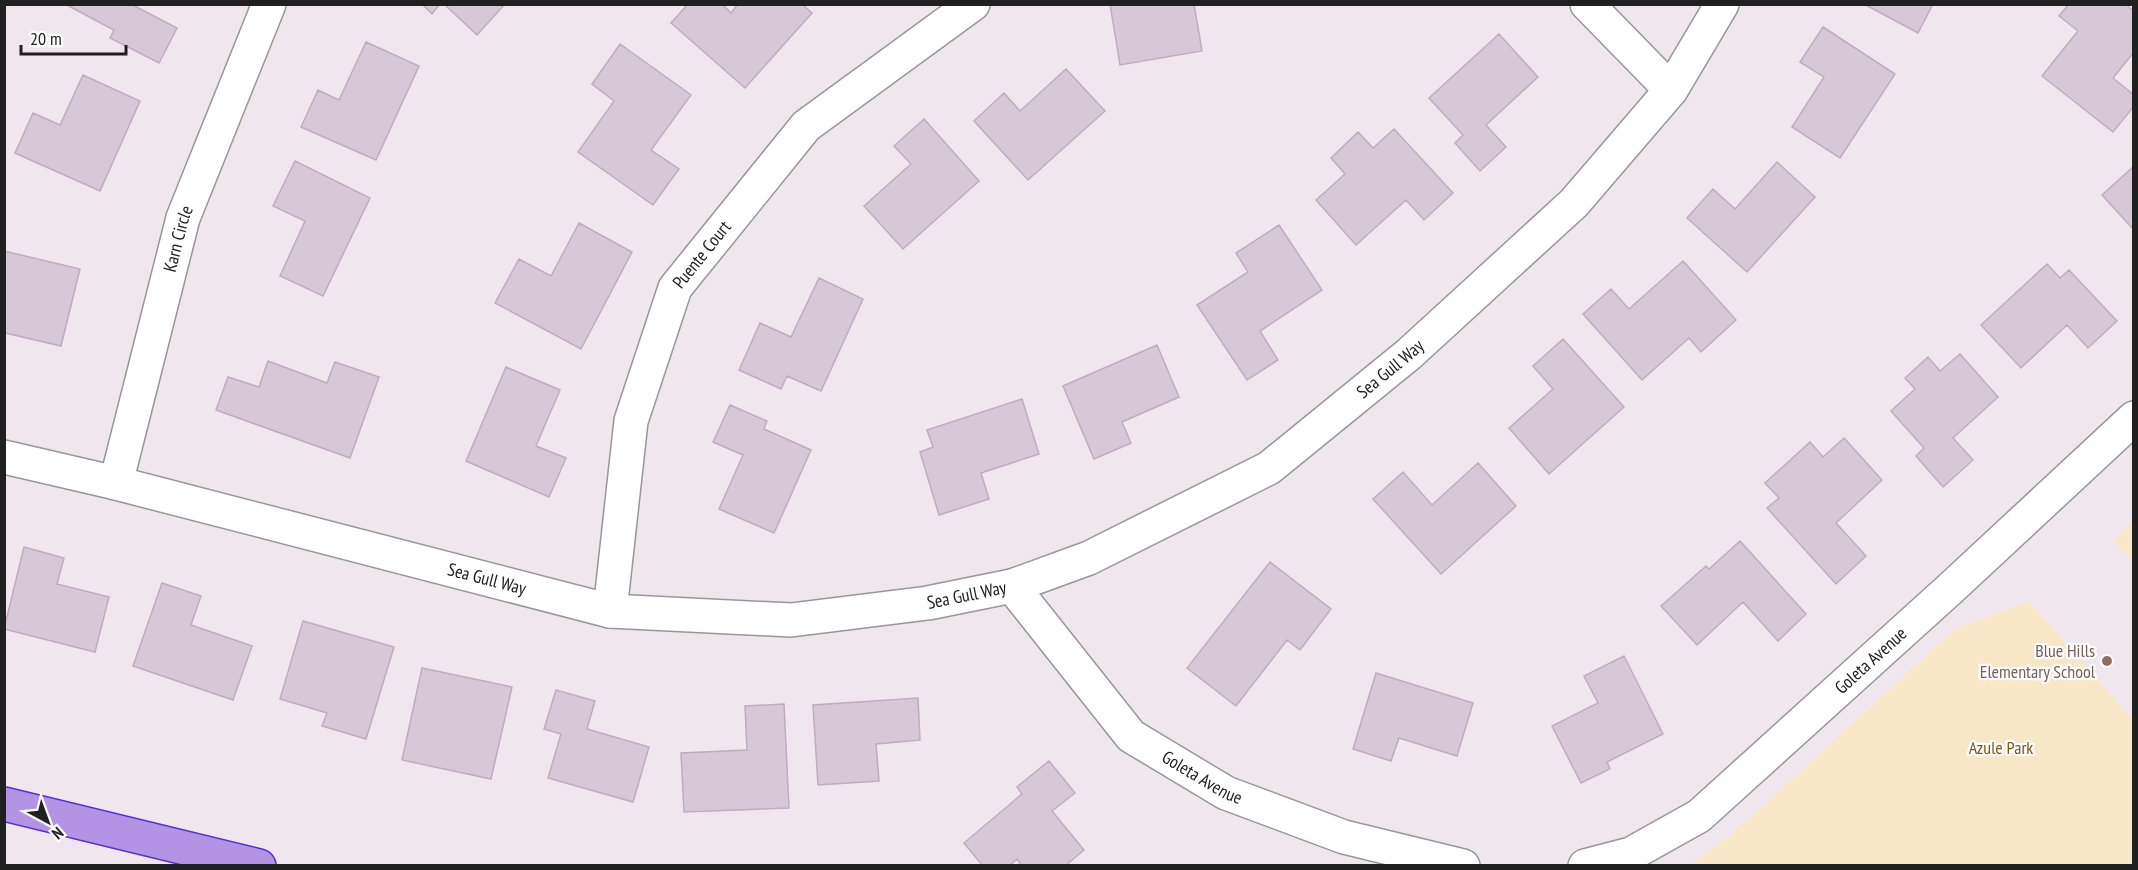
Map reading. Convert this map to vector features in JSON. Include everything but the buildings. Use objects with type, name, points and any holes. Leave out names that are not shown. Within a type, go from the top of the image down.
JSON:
[{"type":"highway","points":[[4,804],[259,866]]},
{"type":"street","name":"Karn Circle","points":[[116,483],[183,218],[269,4]]},
{"type":"street","name":"Puente Court","points":[[610,611],[631,422],[675,288],[806,126],[973,4]]},
{"type":"street","points":[[1587,4],[1671,90]]},
{"type":"street","name":"Sea Gull Way","points":[[4,458],[116,483],[610,611],[791,620],[928,603],[1012,586],[1089,558],[1269,468],[1409,354],[1574,202],[1671,90],[1722,4]]},
{"type":"street","name":"Goleta Avenue","points":[[1585,866],[1631,854],[1699,816],[1950,589],[2133,418]]},
{"type":"street","name":"Goleta Avenue","points":[[1012,586],[1131,736],[1226,793],[1344,837],[1463,866]]},
{"type":"green space","points":[[2133,521],[2133,562],[2113,540]]},
{"type":"green space","name":"Azule Park","points":[[2029,601],[2133,720],[2133,865],[1689,865],[1731,835],[1955,629]]},
{"type":"place","name":"Blue Hills Elementary School","points":[[2107,661]]}]
